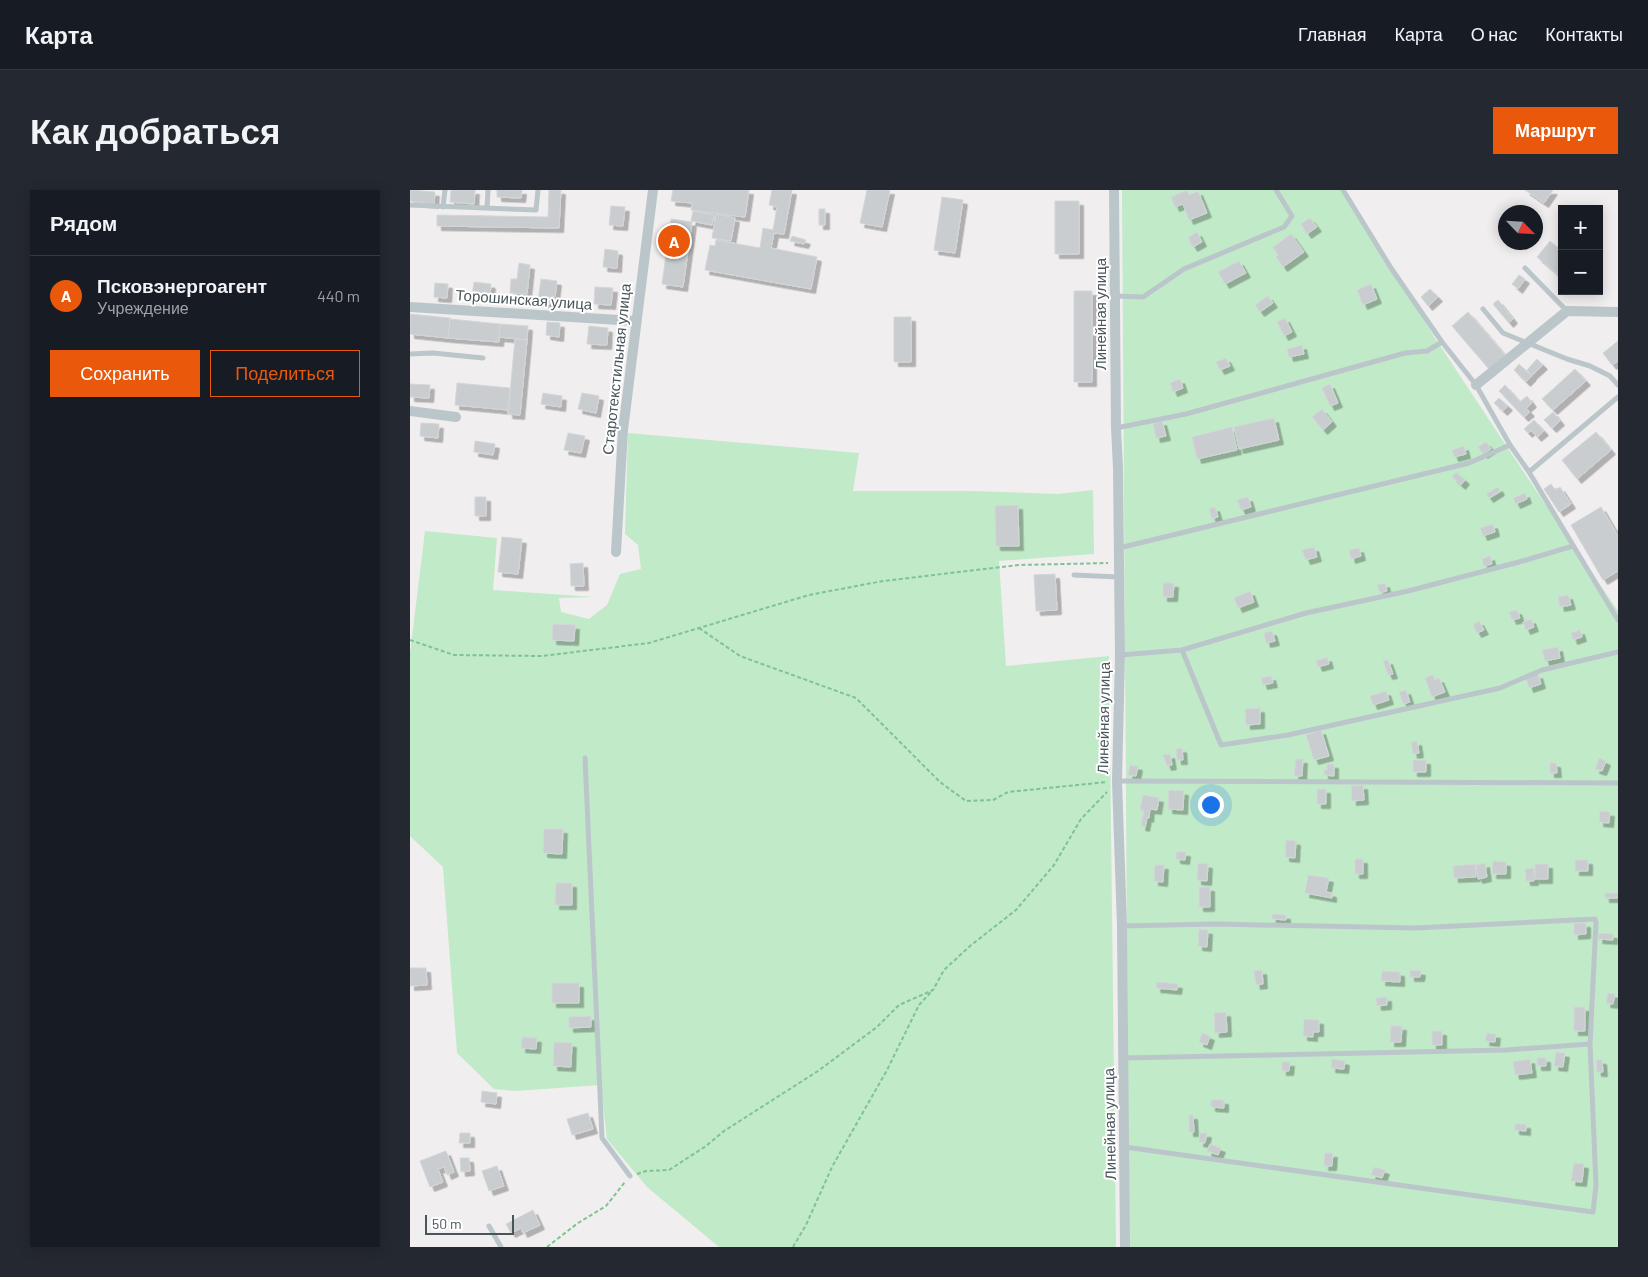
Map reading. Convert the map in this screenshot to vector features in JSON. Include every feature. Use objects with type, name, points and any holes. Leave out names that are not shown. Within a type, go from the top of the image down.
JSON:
[{"type":"street","name":"Старотекстильная улица","points":[[616,552],[623,430],[635,321],[653,190]]},
{"type":"street","name":"Линейная улица","points":[[1114,190],[1120,655],[1117,781],[1122,926],[1125,1247]]},
{"type":"street","name":"Торошинская улица","points":[[410,307],[635,321]]},
{"type":"street","points":[[1476,385],[1567,311],[1618,312]]},
{"type":"street","points":[[410,411],[456,417]]},
{"type":"lane","points":[[444,207],[445,190]]},
{"type":"lane","points":[[487,208],[488,190]]},
{"type":"lane","points":[[410,205],[536,210],[538,190]]},
{"type":"lane","points":[[1115,296],[1143,297],[1184,269],[1284,226],[1292,216],[1276,190]]},
{"type":"lane","points":[[1343,190],[1391,268],[1442,342],[1476,385],[1510,445],[1618,620]]},
{"type":"lane","points":[[1525,268],[1567,311]]},
{"type":"lane","points":[[1483,309],[1503,333],[1527,344],[1590,366],[1610,376],[1618,385]]},
{"type":"lane","points":[[1116,428],[1186,414],[1405,353],[1427,351],[1442,342]]},
{"type":"lane","points":[[410,354],[483,358]]},
{"type":"lane","points":[[1528,472],[1618,397]]},
{"type":"lane","points":[[1118,548],[1469,463],[1510,445]]},
{"type":"lane","points":[[1120,655],[1182,650],[1306,613],[1436,584],[1573,546]]},
{"type":"lane","points":[[1074,575],[1119,577]]},
{"type":"lane","points":[[1182,650],[1221,745],[1288,735],[1500,688],[1542,670],[1618,652]]},
{"type":"lane","points":[[585,758],[602,1138],[630,1176]]},
{"type":"lane","points":[[1117,781],[1618,783]]},
{"type":"lane","points":[[1122,926],[1216,924],[1415,928],[1595,919],[1596,922],[1590,1044],[1596,1185],[1593,1212],[1124,1147]]},
{"type":"lane","points":[[1123,1058],[1506,1050],[1590,1044]]},
{"type":"lane","points":[[489,1226],[501,1247]]},
{"type":"path","points":[[410,640],[454,655],[542,656],[649,643],[810,595],[883,581],[1019,565],[1119,563]]},
{"type":"path","points":[[699,628],[740,656],[856,698],[940,782],[966,801],[993,800],[1008,792],[1117,781]]},
{"type":"path","points":[[793,1247],[806,1225],[832,1167],[858,1125],[908,1030],[919,1005],[933,990],[944,970],[970,946],[1016,910],[1054,865],[1081,819],[1117,781]]},
{"type":"path","points":[[547,1247],[578,1223],[606,1206],[630,1176],[646,1170],[669,1170],[706,1146],[724,1131],[818,1071],[877,1027],[899,1005],[933,990]]},
{"type":"green space","points":[[1122,190],[1343,190],[1435,338],[1618,611],[1618,1247],[1129,1247]]},
{"type":"green space","points":[[628,433],[859,453],[853,491],[971,491],[1058,494],[1093,490],[1094,554],[999,561],[1006,666],[1109,656],[1116,1247],[719,1247],[647,1187],[607,1139],[601,1085],[515,1091],[494,1089],[457,1053],[443,867],[410,836],[410,653],[425,531],[497,538],[493,590],[593,597],[559,598],[561,612],[589,619],[607,605],[620,574],[641,569],[638,545],[625,534]]},
{"type":"building","points":[[410,190],[435,192],[434,204],[410,201]]},
{"type":"building","points":[[451,190],[475,190],[474,204],[450,202]]},
{"type":"building","points":[[497,190],[522,190],[521,198],[497,197]]},
{"type":"building","points":[[549,190],[561,190],[559,228],[437,226],[437,215],[548,217]]},
{"type":"building","points":[[673,190],[749,190],[745,217],[691,210],[692,203],[671,201]]},
{"type":"building","points":[[772,190],[792,190],[784,234],[774,233],[771,248],[817,257],[811,289],[705,270],[710,245],[715,246],[716,240],[760,248],[763,228],[773,230],[777,207],[769,205]]},
{"type":"building","points":[[867,190],[890,190],[882,227],[860,223]]},
{"type":"building","points":[[1187,190],[1189,195],[1198,191],[1207,213],[1189,220],[1183,204],[1175,207],[1171,197]]},
{"type":"building","points":[[1525,190],[1553,190],[1544,203]]},
{"type":"building","points":[[942,197],[963,200],[955,253],[934,250]]},
{"type":"building","points":[[1055,201],[1079,201],[1079,254],[1055,254]]},
{"type":"building","points":[[611,206],[625,207],[623,226],[609,225]]},
{"type":"building","points":[[819,209],[825,209],[825,225],[819,225]]},
{"type":"building","points":[[693,211],[714,215],[712,225],[691,221]]},
{"type":"building","points":[[716,214],[735,218],[731,241],[712,238]]},
{"type":"building","points":[[1310,218],[1317,227],[1307,234],[1301,224]]},
{"type":"building","points":[[671,219],[692,222],[683,287],[662,284]]},
{"type":"building","points":[[1197,232],[1202,242],[1193,247],[1188,238]]},
{"type":"building","points":[[1291,234],[1304,252],[1283,267],[1276,257],[1278,255],[1273,247]]},
{"type":"building","points":[[792,236],[806,240],[804,244],[790,241]]},
{"type":"building","points":[[1550,241],[1558,248],[1558,275],[1537,257]]},
{"type":"building","points":[[605,249],[618,251],[617,268],[603,267]]},
{"type":"building","points":[[1239,261],[1246,273],[1225,284],[1218,272]]},
{"type":"building","points":[[519,263],[530,265],[527,294],[510,293],[511,279],[517,279]]},
{"type":"building","points":[[1519,275],[1525,279],[1518,289],[1512,284]]},
{"type":"building","points":[[541,279],[557,281],[555,297],[551,296],[550,304],[538,302]]},
{"type":"building","points":[[474,282],[491,284],[490,297],[472,296]]},
{"type":"building","points":[[435,283],[448,284],[447,298],[434,297]]},
{"type":"building","points":[[1371,284],[1377,299],[1363,305],[1357,290]]},
{"type":"building","points":[[595,287],[613,288],[611,305],[594,304]]},
{"type":"building","points":[[1430,289],[1438,297],[1428,306],[1421,297]]},
{"type":"building","points":[[1074,291],[1092,291],[1092,382],[1074,382]]},
{"type":"building","points":[[1268,296],[1273,303],[1260,312],[1255,305]]},
{"type":"building","points":[[1498,300],[1513,319],[1509,323],[1493,304]]},
{"type":"building","points":[[1468,312],[1505,355],[1489,369],[1452,326]]},
{"type":"building","points":[[410,314],[450,318],[448,338],[410,334]]},
{"type":"building","points":[[894,317],[911,317],[911,362],[894,362]]},
{"type":"building","points":[[1285,318],[1292,332],[1284,336],[1277,322]]},
{"type":"building","points":[[450,319],[500,324],[499,342],[448,338]]},
{"type":"building","points":[[547,322],[560,323],[559,337],[546,335]]},
{"type":"building","points":[[500,324],[528,326],[527,340],[499,337]]},
{"type":"building","points":[[589,326],[608,328],[607,345],[587,344]]},
{"type":"building","points":[[515,339],[527,340],[520,415],[508,414]]},
{"type":"building","points":[[1618,341],[1618,361],[1612,365],[1603,353]]},
{"type":"building","points":[[1302,345],[1304,354],[1289,357],[1287,349]]},
{"type":"building","points":[[1226,358],[1230,366],[1220,370],[1216,362]]},
{"type":"building","points":[[1537,359],[1543,365],[1532,375],[1527,370]]},
{"type":"building","points":[[1519,364],[1532,376],[1526,382],[1514,370]]},
{"type":"building","points":[[1575,369],[1586,381],[1553,410],[1542,399]]},
{"type":"building","points":[[1180,379],[1183,388],[1173,392],[1170,383]]},
{"type":"building","points":[[457,383],[510,388],[508,410],[455,405]]},
{"type":"building","points":[[410,384],[430,385],[429,398],[410,397]]},
{"type":"building","points":[[1330,384],[1338,403],[1330,406],[1322,388]]},
{"type":"building","points":[[1505,385],[1520,402],[1527,396],[1532,403],[1526,408],[1530,412],[1524,417],[1499,391]]},
{"type":"building","points":[[543,393],[562,396],[561,407],[541,404]]},
{"type":"building","points":[[582,393],[599,396],[596,413],[578,409]]},
{"type":"building","points":[[1499,398],[1508,406],[1503,411],[1494,403]]},
{"type":"building","points":[[1322,409],[1332,422],[1323,430],[1312,417]]},
{"type":"building","points":[[1553,412],[1560,421],[1552,428],[1544,420]]},
{"type":"building","points":[[1274,418],[1279,440],[1239,449],[1234,427]]},
{"type":"building","points":[[1534,420],[1544,431],[1537,437],[1531,430],[1528,433],[1524,429]]},
{"type":"building","points":[[1162,421],[1166,436],[1156,438],[1153,424]]},
{"type":"building","points":[[421,423],[439,424],[438,438],[420,436]]},
{"type":"building","points":[[1232,427],[1237,450],[1197,459],[1192,437]]},
{"type":"building","points":[[1596,432],[1611,450],[1577,479],[1562,460]]},
{"type":"building","points":[[568,433],[585,436],[581,453],[564,450]]},
{"type":"building","points":[[475,441],[495,444],[493,455],[474,452]]},
{"type":"building","points":[[1486,442],[1491,449],[1483,454],[1478,447]]},
{"type":"building","points":[[1464,446],[1466,454],[1454,457],[1452,450]]},
{"type":"building","points":[[1456,472],[1465,480],[1461,485],[1452,477]]},
{"type":"building","points":[[1551,484],[1555,490],[1560,487],[1571,504],[1559,512],[1544,489]]},
{"type":"building","points":[[1498,487],[1500,491],[1489,498],[1486,494]]},
{"type":"building","points":[[1525,493],[1527,499],[1516,504],[1513,498]]},
{"type":"building","points":[[475,497],[486,497],[486,516],[475,516]]},
{"type":"building","points":[[1248,497],[1251,507],[1241,510],[1237,500]]},
{"type":"building","points":[[1018,505],[1019,546],[996,546],[995,506]]},
{"type":"building","points":[[1215,507],[1218,517],[1212,519],[1209,509]]},
{"type":"building","points":[[1601,507],[1618,536],[1618,571],[1603,580],[1571,525]]},
{"type":"building","points":[[1493,524],[1495,532],[1483,536],[1480,528]]},
{"type":"building","points":[[502,537],[522,539],[518,574],[498,572]]},
{"type":"building","points":[[1314,547],[1317,557],[1306,560],[1302,550]]},
{"type":"building","points":[[1359,548],[1361,556],[1351,559],[1349,550]]},
{"type":"building","points":[[1490,556],[1492,564],[1484,566],[1482,559]]},
{"type":"building","points":[[583,563],[584,586],[571,586],[570,564]]},
{"type":"building","points":[[1055,574],[1057,610],[1036,611],[1034,575]]},
{"type":"building","points":[[1163,583],[1174,583],[1173,597],[1163,597]]},
{"type":"building","points":[[1385,583],[1387,591],[1380,593],[1377,585]]},
{"type":"building","points":[[1250,591],[1254,602],[1238,608],[1234,598]]},
{"type":"building","points":[[1568,595],[1571,605],[1560,607],[1558,597]]},
{"type":"building","points":[[1517,610],[1520,618],[1512,620],[1509,612]]},
{"type":"building","points":[[1531,619],[1534,627],[1526,630],[1523,622]]},
{"type":"building","points":[[1479,621],[1484,630],[1477,633],[1473,625]]},
{"type":"building","points":[[553,624],[575,625],[574,641],[552,640]]},
{"type":"building","points":[[1580,630],[1582,637],[1573,640],[1571,633]]},
{"type":"building","points":[[1272,631],[1275,641],[1266,643],[1264,633]]},
{"type":"building","points":[[1558,647],[1560,658],[1545,661],[1542,650]]},
{"type":"building","points":[[1327,657],[1329,664],[1318,667],[1316,661]]},
{"type":"building","points":[[1388,660],[1393,674],[1388,675],[1383,661]]},
{"type":"building","points":[[1538,674],[1541,684],[1529,688],[1526,678]]},
{"type":"building","points":[[1433,675],[1435,680],[1439,678],[1445,692],[1432,697],[1425,678]]},
{"type":"building","points":[[1271,676],[1273,683],[1263,685],[1261,678]]},
{"type":"building","points":[[1406,690],[1410,702],[1403,704],[1399,692]]},
{"type":"building","points":[[1386,691],[1389,700],[1373,705],[1370,696]]},
{"type":"building","points":[[1260,708],[1260,724],[1246,725],[1245,709]]},
{"type":"building","points":[[1321,730],[1329,756],[1314,760],[1306,735]]},
{"type":"building","points":[[1417,741],[1419,753],[1413,754],[1411,742]]},
{"type":"building","points":[[1182,748],[1183,760],[1177,760],[1176,749]]},
{"type":"building","points":[[1170,754],[1172,765],[1167,766],[1163,755]]},
{"type":"building","points":[[1599,758],[1606,761],[1602,771],[1595,769]]},
{"type":"building","points":[[1296,759],[1303,759],[1302,776],[1294,776]]},
{"type":"building","points":[[1413,760],[1426,760],[1426,772],[1413,772]]},
{"type":"building","points":[[1550,763],[1556,763],[1557,773],[1550,773]]},
{"type":"building","points":[[1327,764],[1334,764],[1334,776],[1324,775],[1324,770],[1327,770]]},
{"type":"building","points":[[1130,765],[1138,766],[1136,776],[1128,775]]},
{"type":"building","points":[[1363,785],[1364,800],[1352,801],[1351,786]]},
{"type":"building","points":[[1317,789],[1326,789],[1326,804],[1317,804]]},
{"type":"building","points":[[1169,790],[1184,791],[1183,810],[1168,809]]},
{"type":"building","points":[[1143,795],[1159,798],[1157,810],[1150,809],[1145,827],[1141,826],[1144,811],[1140,810]]},
{"type":"building","points":[[1600,811],[1610,812],[1609,823],[1599,822]]},
{"type":"building","points":[[544,829],[563,829],[562,854],[543,853]]},
{"type":"building","points":[[1286,840],[1296,841],[1295,858],[1285,857]]},
{"type":"building","points":[[1176,852],[1186,852],[1185,860],[1176,859]]},
{"type":"building","points":[[1355,859],[1363,859],[1363,874],[1355,874]]},
{"type":"building","points":[[1575,860],[1588,860],[1588,871],[1575,871]]},
{"type":"building","points":[[1493,861],[1506,862],[1506,874],[1492,874]]},
{"type":"building","points":[[1198,863],[1208,864],[1207,881],[1197,880]]},
{"type":"building","points":[[1485,863],[1487,877],[1478,879],[1476,865]]},
{"type":"building","points":[[1476,864],[1476,877],[1454,878],[1453,866]]},
{"type":"building","points":[[1535,864],[1548,864],[1548,879],[1535,879]]},
{"type":"building","points":[[1155,865],[1164,865],[1163,882],[1154,881]]},
{"type":"building","points":[[1534,868],[1534,881],[1526,881],[1525,869]]},
{"type":"building","points":[[1308,875],[1329,878],[1326,892],[1332,893],[1332,898],[1305,893]]},
{"type":"building","points":[[556,883],[572,883],[572,905],[555,905]]},
{"type":"building","points":[[1199,887],[1210,887],[1210,907],[1199,907]]},
{"type":"building","points":[[1605,893],[1618,893],[1618,898],[1605,898]]},
{"type":"building","points":[[1272,914],[1286,915],[1286,920],[1272,919]]},
{"type":"building","points":[[1574,923],[1586,923],[1586,934],[1574,935]]},
{"type":"building","points":[[1199,929],[1208,930],[1207,947],[1198,946]]},
{"type":"building","points":[[1599,933],[1613,934],[1613,940],[1598,939]]},
{"type":"building","points":[[410,968],[426,968],[427,985],[410,986]]},
{"type":"building","points":[[1262,970],[1263,984],[1256,985],[1254,971]]},
{"type":"building","points":[[1410,970],[1421,971],[1420,977],[1410,977]]},
{"type":"building","points":[[1382,971],[1400,972],[1400,982],[1381,981]]},
{"type":"building","points":[[1157,982],[1178,984],[1177,990],[1156,988]]},
{"type":"building","points":[[552,983],[579,983],[579,1003],[552,1003]]},
{"type":"building","points":[[1608,993],[1615,994],[1613,1004],[1606,1003]]},
{"type":"building","points":[[1387,997],[1387,1005],[1377,1006],[1376,998]]},
{"type":"building","points":[[1574,1007],[1585,1007],[1585,1031],[1574,1031]]},
{"type":"building","points":[[1226,1012],[1227,1032],[1215,1033],[1214,1013]]},
{"type":"building","points":[[591,1016],[591,1027],[569,1028],[569,1017]]},
{"type":"building","points":[[1304,1019],[1319,1020],[1319,1032],[1313,1032],[1313,1037],[1303,1036]]},
{"type":"building","points":[[1391,1026],[1402,1026],[1401,1042],[1390,1042]]},
{"type":"building","points":[[1432,1031],[1442,1031],[1442,1045],[1432,1045]]},
{"type":"building","points":[[1202,1033],[1210,1036],[1207,1045],[1199,1042]]},
{"type":"building","points":[[1487,1033],[1496,1034],[1495,1042],[1485,1041]]},
{"type":"building","points":[[522,1037],[537,1038],[536,1049],[521,1048]]},
{"type":"building","points":[[554,1042],[572,1043],[571,1067],[553,1066]]},
{"type":"building","points":[[1556,1052],[1565,1053],[1563,1067],[1554,1066]]},
{"type":"building","points":[[1537,1058],[1546,1058],[1546,1066],[1537,1066]]},
{"type":"building","points":[[1332,1059],[1345,1061],[1344,1069],[1331,1068]]},
{"type":"building","points":[[1530,1059],[1532,1073],[1515,1075],[1513,1062]]},
{"type":"building","points":[[1596,1060],[1602,1060],[1603,1072],[1597,1072]]},
{"type":"building","points":[[1282,1062],[1290,1062],[1289,1071],[1282,1071]]},
{"type":"building","points":[[482,1091],[497,1093],[496,1104],[481,1102]]},
{"type":"building","points":[[1211,1100],[1224,1100],[1224,1108],[1211,1107]]},
{"type":"building","points":[[588,1113],[593,1129],[572,1135],[567,1119]]},
{"type":"building","points":[[1189,1115],[1193,1115],[1194,1132],[1189,1132]]},
{"type":"building","points":[[1515,1124],[1526,1124],[1526,1131],[1515,1130]]},
{"type":"building","points":[[460,1133],[470,1133],[470,1143],[459,1143]]},
{"type":"building","points":[[1200,1133],[1207,1133],[1205,1143],[1199,1142]]},
{"type":"building","points":[[1210,1144],[1221,1148],[1218,1155],[1207,1151]]},
{"type":"building","points":[[446,1151],[454,1172],[447,1175],[444,1167],[438,1169],[443,1182],[430,1187],[420,1161]]},
{"type":"building","points":[[1325,1153],[1333,1153],[1332,1166],[1324,1166]]},
{"type":"building","points":[[460,1158],[469,1158],[470,1171],[461,1172]]},
{"type":"building","points":[[1574,1163],[1584,1164],[1582,1182],[1571,1181]]},
{"type":"building","points":[[497,1166],[504,1186],[489,1191],[482,1171]]},
{"type":"building","points":[[1374,1167],[1385,1170],[1382,1178],[1371,1175]]},
{"type":"building","points":[[533,1210],[540,1225],[523,1233],[521,1228],[511,1233],[506,1224]]},
{"type":"place","name":"Псковэнергоагент","points":[[674,241]]}]
